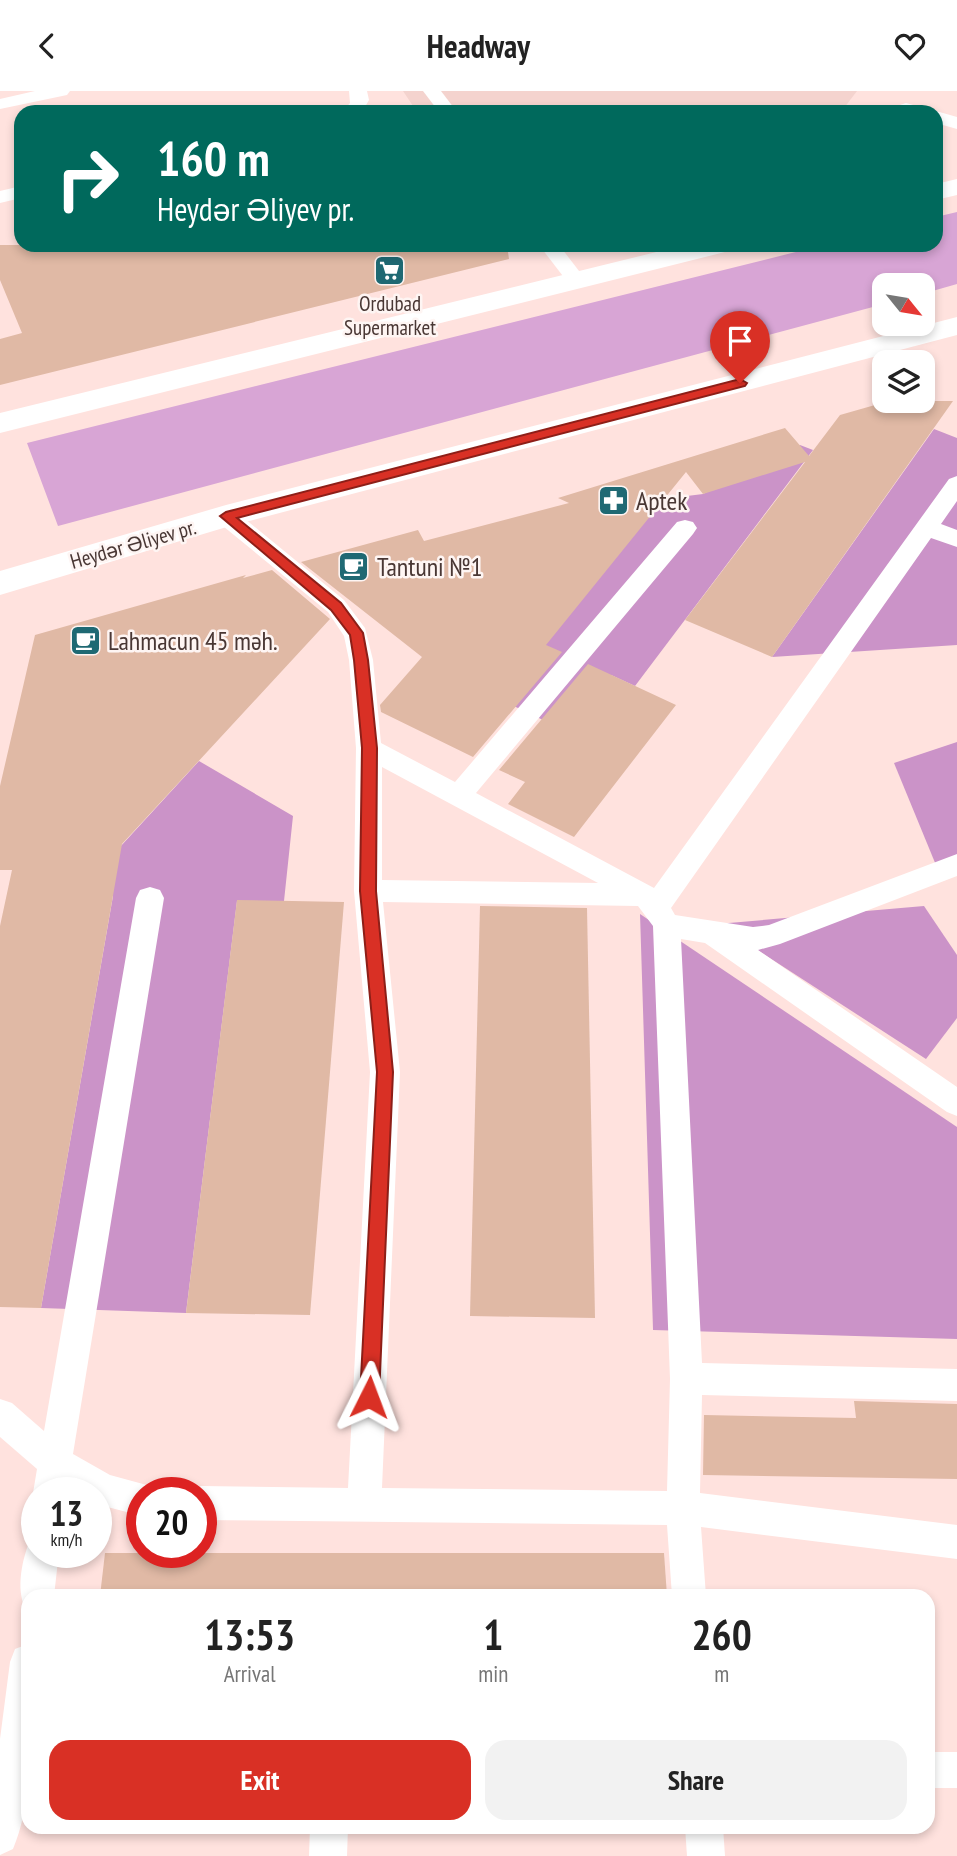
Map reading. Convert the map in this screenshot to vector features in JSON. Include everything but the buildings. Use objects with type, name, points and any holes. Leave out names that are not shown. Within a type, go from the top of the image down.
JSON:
[{"type":"main road","points":[[0,423],[690,252]]},
{"type":"main road","name":"Heydər Əliyev pr.","points":[[0,583],[226,516],[957,327]]},
{"type":"lane","points":[[0,104],[61,91]]},
{"type":"lane","points":[[432,91],[443,105]]},
{"type":"lane","points":[[554,252],[576,280]]},
{"type":"lane","points":[[689,1589],[683,1508],[686,1380],[655,909],[957,484]]},
{"type":"lane","points":[[226,516],[336,606],[356,633],[369,748],[368,891],[385,1072],[364,1504]]},
{"type":"lane","points":[[927,527],[957,539]]},
{"type":"lane","points":[[459,795],[685,528]]},
{"type":"lane","points":[[369,748],[459,795],[655,909],[710,932],[957,1104]]},
{"type":"lane","points":[[710,932],[753,939],[770,936],[957,865]]},
{"type":"lane","points":[[368,891],[655,909]]},
{"type":"lane","points":[[52,1477],[150,898]]},
{"type":"lane","points":[[686,1380],[957,1385]]},
{"type":"lane","points":[[0,1415],[52,1477]]},
{"type":"lane","points":[[217,1503],[683,1508],[957,1542]]},
{"type":"lane","points":[[38,1589],[40,1568]]},
{"type":"lane","points":[[0,1836],[21,1749]]},
{"type":"lane","points":[[935,1770],[957,1770]]},
{"type":"lane","points":[[328,1856],[329,1834]]},
{"type":"lane","points":[[704,1834],[706,1856]]},
{"type":"shaded area","points":[[403,91],[857,91],[846,105],[412,105]]},
{"type":"shaded area","points":[[957,212],[957,284],[935,290],[935,273],[872,273],[872,307],[58,526],[27,443],[796,252],[943,252],[943,215]]},
{"type":"shaded area","points":[[934,429],[957,438],[957,645],[772,657]]},
{"type":"shaded area","points":[[800,445],[813,450],[635,686],[611,675],[566,731],[501,700],[611,520],[687,496],[703,494]]},
{"type":"shaded area","points":[[957,742],[957,862],[938,870],[894,763]]},
{"type":"shaded area","points":[[199,761],[293,816],[284,901],[237,901],[186,1313],[41,1308],[113,896],[109,859]]},
{"type":"shaded area","points":[[924,906],[957,955],[957,1018],[926,1059],[717,924]]},
{"type":"shaded area","points":[[640,914],[957,1127],[957,1339],[653,1330]]},
{"type":"place","name":"Ordubad Supermarket","points":[[390,271]]},
{"type":"place","name":"Aptek","points":[[613,500]]},
{"type":"place","name":"Tantuni №1","points":[[354,566]]},
{"type":"place","name":"Lahmacun 45 mәh.","points":[[85,640]]},
{"type":"route","points":[[369,1397],[385,1072],[368,891],[369,748],[361,660],[356,633],[336,606],[226,516],[740,383]]}]
